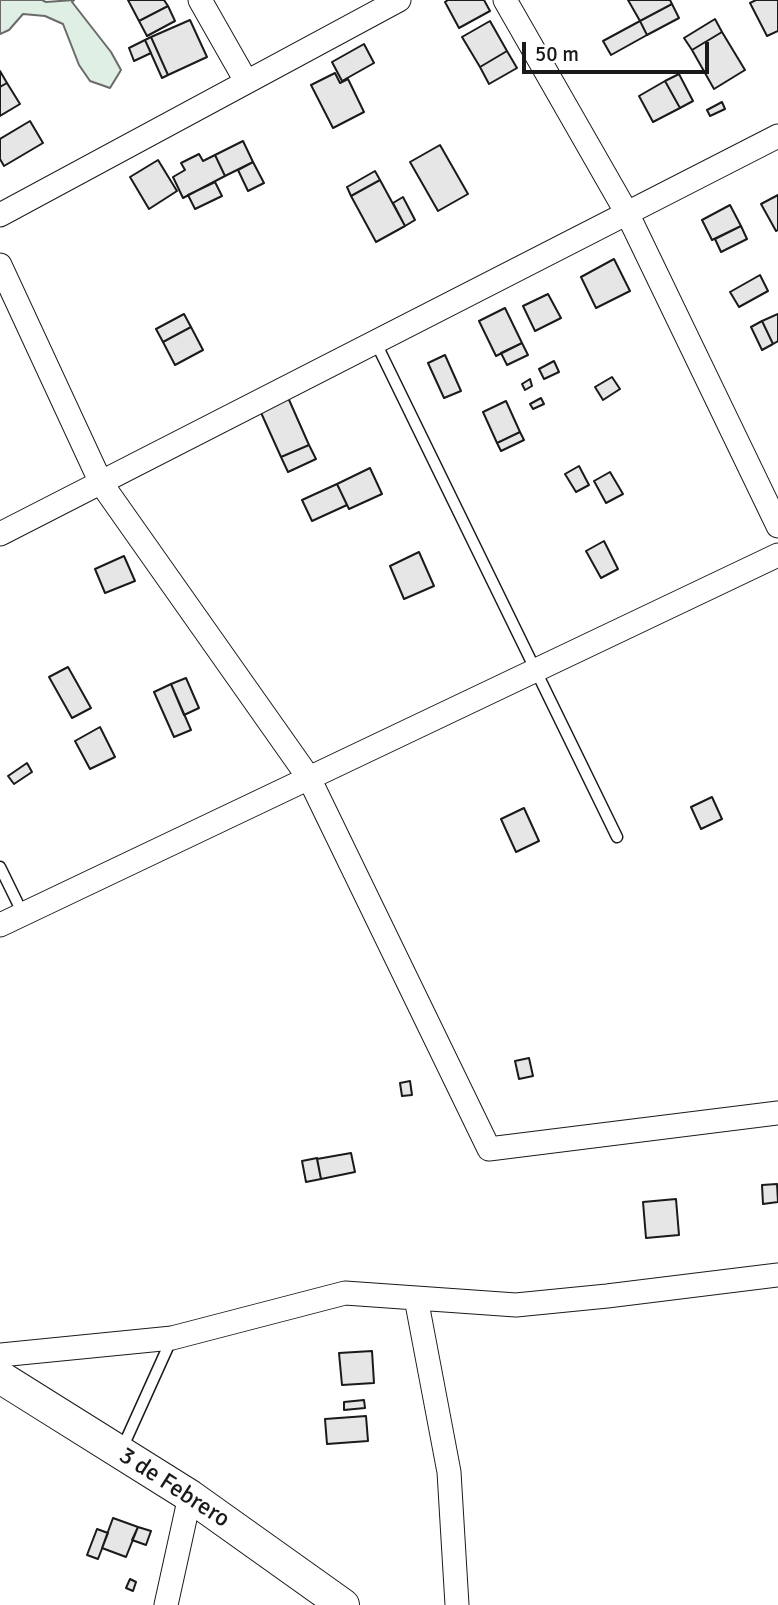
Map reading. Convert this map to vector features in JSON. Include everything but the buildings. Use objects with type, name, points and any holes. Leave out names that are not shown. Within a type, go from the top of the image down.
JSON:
[{"type":"street","points":[[200,0],[246,81]]},
{"type":"street","points":[[0,215],[399,0]]},
{"type":"street","points":[[505,0],[628,215],[778,526]]},
{"type":"street","points":[[0,534],[778,136]]},
{"type":"street","points":[[0,265],[101,483],[309,778],[489,1149],[778,1113]]},
{"type":"street","points":[[0,925],[778,555]]},
{"type":"street","points":[[0,1355],[172,1338],[345,1293],[516,1305],[778,1275]]},
{"type":"street","points":[[416,1298],[449,1472],[457,1605]]},
{"type":"street","name":"3 de Febrero","points":[[0,1377],[190,1496],[343,1605]]},
{"type":"street","points":[[166,1605],[190,1496]]},
{"type":"lane","points":[[376,343],[617,837]]},
{"type":"lane","points":[[0,867],[23,914]]},
{"type":"lane","points":[[120,1452],[172,1338]]},
{"type":"green space","points":[[0,0],[74,0],[72,2],[111,52],[121,70],[110,88],[90,81],[79,65],[63,24],[45,16],[23,14],[9,30],[0,34]]}]
